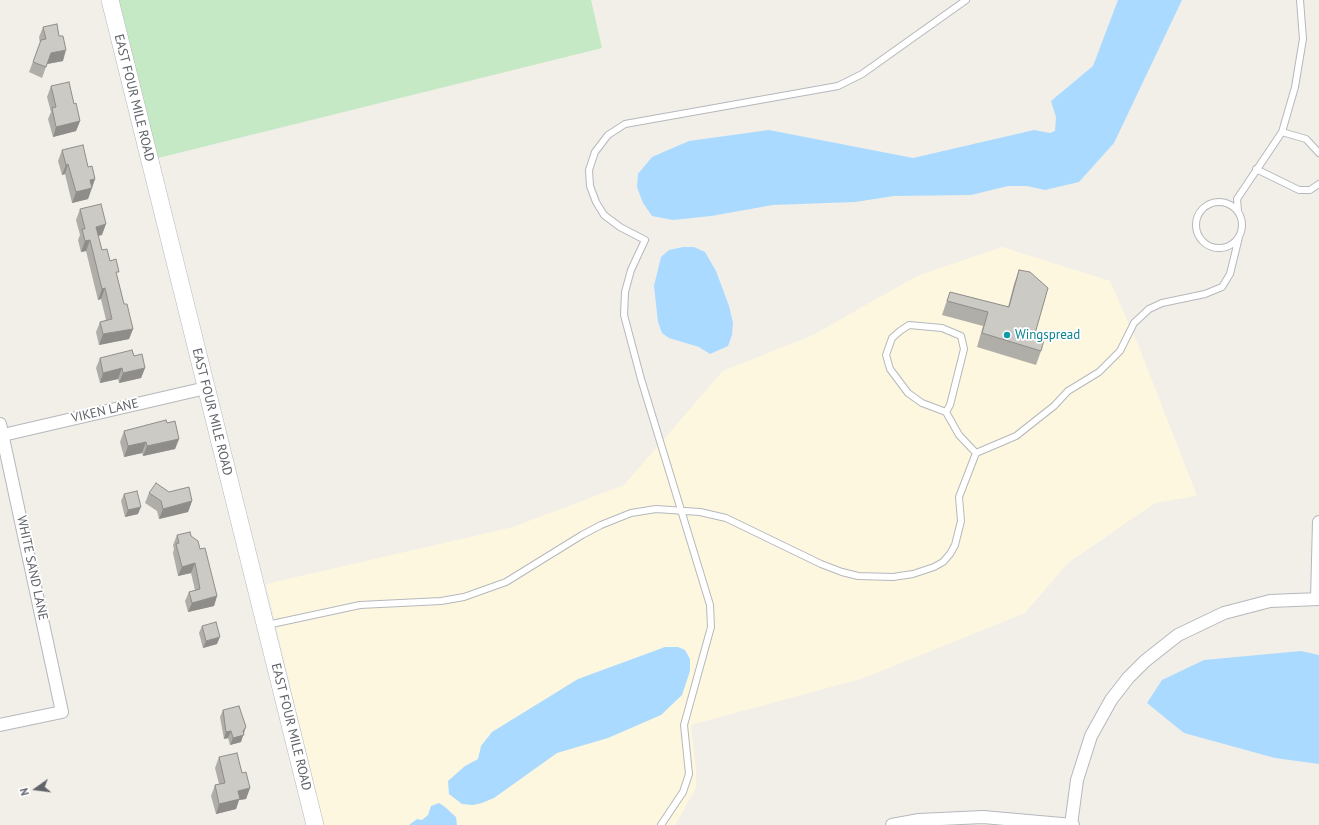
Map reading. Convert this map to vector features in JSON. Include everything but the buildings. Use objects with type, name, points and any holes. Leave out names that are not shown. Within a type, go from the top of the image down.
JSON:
[{"type":"street","name":"EAST FOUR MILE ROAD","points":[[110,0],[315,825]]},
{"type":"street","name":"VIKEN LANE","points":[[1,430],[206,388]]},
{"type":"street","name":"WHITE SAND LANE","points":[[0,725],[62,712],[1,430]]},
{"type":"street","points":[[892,825],[919,820],[983,817],[1072,825],[1077,780],[1091,736],[1111,700],[1128,678],[1145,661],[1178,635],[1224,613],[1270,601],[1318,599],[1319,522]]},
{"type":"lane","points":[[661,825],[683,792],[689,774],[684,725],[711,627],[710,605],[641,379],[624,315],[625,292],[631,270],[645,240],[604,215],[596,202],[590,186],[589,170],[595,152],[608,135],[625,124],[838,86],[862,74],[966,0]]},
{"type":"lane","points":[[266,626],[360,605],[442,601],[464,597],[506,582],[582,535],[616,518],[656,509],[700,512],[726,518],[842,572],[873,577],[913,574],[934,567],[943,562],[955,545],[961,521],[959,497],[976,453],[1016,436],[1054,406],[1068,391],[1099,372],[1120,351],[1134,323],[1149,309],[1162,303],[1205,294],[1222,287],[1230,274],[1242,224],[1238,211],[1237,199],[1282,132],[1295,87],[1303,39],[1300,0]]},
{"type":"lane","points":[[1282,132],[1306,140],[1319,153]]},
{"type":"lane","points":[[1256,169],[1298,190],[1310,190],[1319,184]]},
{"type":"lane","points":[[1238,211],[1226,203],[1211,204],[1199,214],[1197,230],[1205,243],[1220,248],[1227,246],[1239,236]]},
{"type":"lane","points":[[946,412],[950,405],[964,349],[961,336],[942,328],[909,325],[900,330],[892,338],[886,356],[890,369],[908,392],[922,403],[946,412],[959,436],[976,453]]},
{"type":"shaded area","points":[[1002,247],[1110,281],[1137,342],[1197,496],[1155,503],[1068,563],[1025,613],[864,678],[691,725],[696,771],[696,788],[675,825],[324,825],[266,584],[513,527],[624,485],[723,371],[813,335],[917,276]]},
{"type":"green space","points":[[110,0],[591,0],[602,48],[150,160]]},
{"type":"water","points":[[1118,0],[1182,0],[1114,143],[1079,182],[1045,190],[1027,186],[1008,186],[971,195],[894,196],[855,202],[773,205],[711,216],[673,220],[652,216],[643,203],[637,187],[638,174],[652,157],[689,141],[769,130],[913,158],[1034,130],[1050,133],[1055,131],[1056,117],[1051,101],[1093,66]]},
{"type":"water","points":[[683,247],[694,247],[705,252],[716,271],[729,306],[733,323],[732,335],[728,346],[710,354],[699,347],[669,338],[662,333],[658,322],[654,286],[661,257],[669,250]]},
{"type":"water","points":[[665,647],[678,647],[685,650],[690,659],[690,671],[682,695],[661,715],[608,738],[557,753],[494,798],[482,803],[473,805],[462,804],[449,794],[448,781],[465,766],[478,759],[481,746],[492,732],[578,679]]},
{"type":"water","points":[[1301,651],[1319,655],[1319,764],[1275,758],[1184,733],[1147,703],[1162,680],[1204,660]]},
{"type":"water","points":[[439,803],[456,817],[457,825],[409,825],[417,819],[422,820],[428,815],[431,806]]},
{"type":"place","name":"Wingspread","points":[[1007,335]]}]
